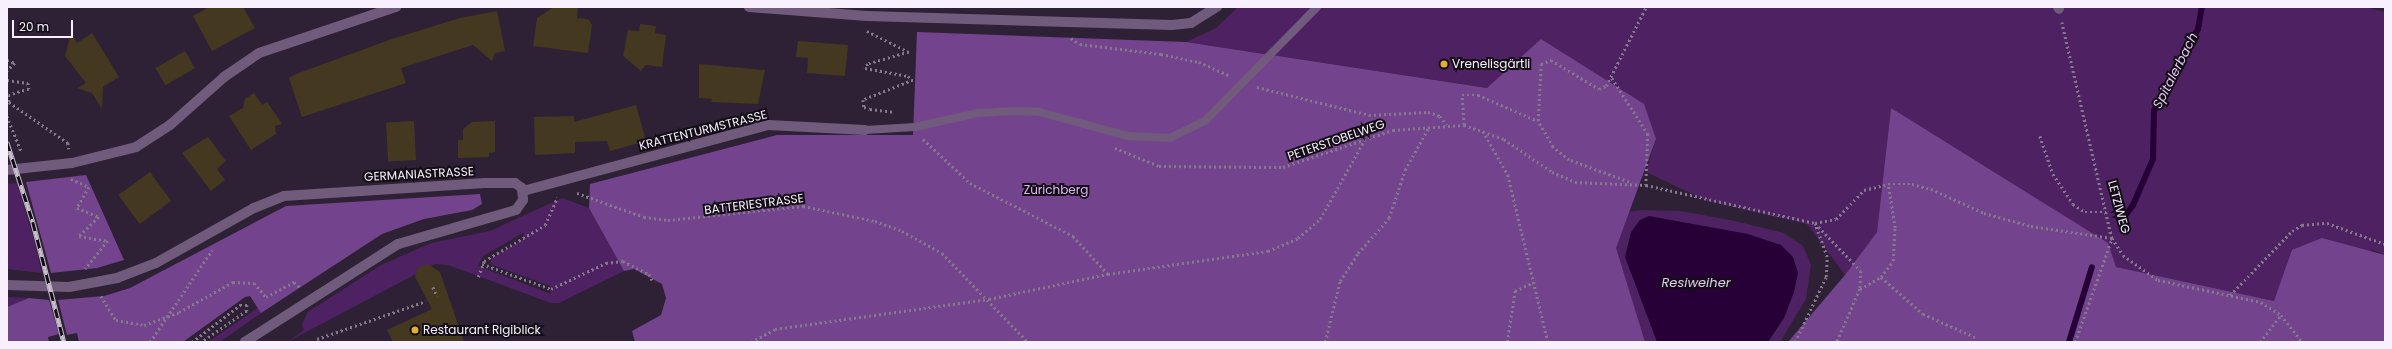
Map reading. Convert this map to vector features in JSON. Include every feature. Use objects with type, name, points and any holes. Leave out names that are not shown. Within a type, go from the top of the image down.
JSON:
[{"type":"street","points":[[7,170],[72,163],[136,147],[170,125],[224,77],[259,53],[396,7]]},
{"type":"street","points":[[749,7],[890,17],[1172,25],[1191,23],[1216,7]]},
{"type":"street","name":"KRATTENTURMSTRASSE","points":[[523,191],[768,125],[865,130]]},
{"type":"street","name":"GERMANIASTRASSE","points":[[7,285],[68,287],[117,278],[156,263],[266,202],[296,194],[485,183],[515,183],[523,191]]},
{"type":"street","points":[[245,342],[308,298],[398,244],[516,210],[523,200],[523,191]]},
{"type":"lane","name":"KRATTENTURMSTRASSE","points":[[865,130],[915,126],[978,113],[1027,111],[1128,136],[1170,138],[1205,122],[1317,7]]},
{"type":"path","points":[[1647,7],[1612,79],[1599,89],[1545,59],[1541,64],[1538,121],[1553,147],[1569,160],[1633,183],[1815,223],[1836,218],[1864,190],[1888,184],[1931,189],[1984,213],[2031,226],[2112,238],[2075,342]]},
{"type":"path","name":"LETZIWEG","points":[[2059,8],[2112,238],[2133,265],[2158,280],[2262,302],[2281,315],[2302,342]]},
{"type":"path","points":[[866,23],[866,30],[871,35],[909,52],[868,64],[865,68],[908,76],[913,80],[868,96],[863,100],[864,106],[903,114],[943,159],[970,183],[1046,219],[1073,236],[1108,274]]},
{"type":"path","points":[[1067,35],[1080,44],[1162,54],[1198,62],[1245,81],[1262,90],[1369,115],[1428,112],[1440,116],[1447,125]]},
{"type":"path","points":[[7,60],[15,63],[7,71]]},
{"type":"path","points":[[1612,79],[1648,134],[1646,185]]},
{"type":"path","points":[[7,80],[28,83],[29,89],[10,96],[9,102],[68,143],[70,153]]},
{"type":"path","points":[[1464,125],[1462,95],[1478,95],[1538,121]]},
{"type":"path","points":[[7,116],[25,159]]},
{"type":"path","name":"PETERSTOBELWEG","points":[[1112,147],[1159,166],[1272,168],[1302,163],[1393,130],[1464,125],[1483,130],[1504,139],[1564,178],[1596,184],[1633,183]]},
{"type":"path","points":[[1324,342],[1340,280],[1358,253],[1389,218],[1405,170],[1429,127]]},
{"type":"path","points":[[1483,130],[1508,175],[1548,342]]},
{"type":"path","points":[[2040,136],[2053,174],[2073,204],[2085,212],[2106,212]]},
{"type":"path","points":[[751,342],[775,329],[989,299],[1108,274],[1268,251],[1284,245],[1320,219],[1364,140]]},
{"type":"path","name":"BATTERIESTRASSE","points":[[566,180],[581,196],[668,220],[803,206],[875,221],[902,231],[942,253],[989,299],[1028,342]]},
{"type":"path","points":[[74,182],[89,187],[77,208],[99,217],[79,236],[108,241],[84,266]]},
{"type":"path","points":[[1860,289],[1881,277],[1893,261],[1895,234],[1888,184]]},
{"type":"path","points":[[478,277],[482,264],[545,225],[557,198]]},
{"type":"path","points":[[1815,223],[1857,264],[1861,271],[1860,289],[1837,342]]},
{"type":"path","points":[[1795,342],[1826,277],[1827,256],[1815,223]]},
{"type":"path","points":[[2230,296],[2292,231],[2302,225],[2327,223],[2385,244]]},
{"type":"path","points":[[150,342],[213,248],[214,230]]},
{"type":"path","points":[[482,264],[551,289],[606,263],[623,261],[649,274],[652,280]]},
{"type":"path","points":[[1881,277],[1922,314],[1974,337]]},
{"type":"path","points":[[104,302],[112,316],[124,324],[144,325],[167,316],[233,282],[254,283],[266,297],[294,282],[308,298]]},
{"type":"path","points":[[1507,342],[1515,291],[1534,282]]},
{"type":"path","points":[[433,287],[437,296]]},
{"type":"path","points":[[317,339],[426,301]]},
{"type":"path","points":[[192,342],[240,305],[247,305],[247,312],[202,342]]},
{"type":"path","points":[[2260,342],[2281,315]]},
{"type":"shaded area","points":[[2365,7],[2385,12],[2385,255],[2373,250],[2274,301],[2116,267],[1891,108],[1877,232],[1845,275],[1807,224],[1707,201],[1646,172],[1656,139],[1542,39],[1488,88],[1186,42],[1216,28],[1237,8]]},
{"type":"shaded area","points":[[17,183],[42,273],[7,269],[7,184]]},
{"type":"shaded area","points":[[562,198],[589,208],[624,271],[559,303],[551,303],[448,265],[435,264],[287,342],[304,330],[302,324],[308,312],[381,265],[431,243],[490,231]],"holes":[[[523,233],[525,238],[492,258],[490,264],[550,286],[551,294],[478,266],[483,256]]]},
{"type":"shaded area","name":"Resiweiher","points":[[1641,210],[1680,211],[1735,221],[1784,233],[1803,246],[1811,265],[1806,299],[1780,342],[1640,342],[1608,219],[1621,213]]},
{"type":"shaded area","points":[[7,297],[29,298],[7,307]]},
{"type":"shaded area","points":[[258,308],[261,313],[220,342],[208,342]]},
{"type":"green space","name":"Zürichberg","points":[[917,32],[1186,42],[1487,88],[1541,39],[1644,104],[1656,139],[1616,248],[1645,342],[635,342],[632,331],[661,315],[666,298],[662,284],[634,269],[624,271],[589,208],[590,184],[777,135],[913,135]]},
{"type":"green space","points":[[1891,108],[2108,243],[2116,267],[2274,301],[2292,250],[2322,238],[2385,255],[2385,342],[1788,342],[1845,275],[1877,232]]},
{"type":"green space","points":[[86,175],[124,260],[97,268],[51,273],[26,182]]},
{"type":"green space","points":[[480,194],[482,204],[472,210],[424,219],[382,234],[261,313],[250,296],[245,297],[183,342],[79,342],[77,333],[67,335],[58,300],[104,296],[130,288],[286,206]]},
{"type":"green space","points":[[29,298],[49,300],[59,334],[48,337],[49,342],[7,342],[7,307]]},
{"type":"water","name":"Resiweiher","points":[[1649,216],[1748,234],[1781,245],[1793,257],[1798,273],[1794,292],[1784,318],[1768,342],[1657,342],[1625,257],[1631,232],[1640,220]]},
{"type":"building","points":[[209,7],[243,7],[255,28],[212,51],[193,16]]},
{"type":"building","points":[[554,7],[578,7],[577,18],[588,19],[592,25],[588,53],[533,46],[537,18]]},
{"type":"building","points":[[497,11],[505,51],[495,53],[492,61],[473,45],[401,68],[406,83],[302,117],[289,78],[296,74],[392,39],[460,18]]},
{"type":"building","points":[[640,24],[656,26],[655,33],[666,35],[662,67],[646,65],[641,71],[623,56],[628,30],[639,31]]},
{"type":"building","points":[[71,33],[77,43],[92,33],[119,77],[103,87],[102,109],[92,93],[77,88],[86,83],[65,56]]},
{"type":"building","points":[[798,41],[848,45],[845,76],[807,73],[808,58],[796,57]]},
{"type":"building","points":[[185,51],[195,68],[166,85],[156,68]]},
{"type":"building","points":[[699,64],[765,70],[758,104],[711,102],[712,99],[699,98]]},
{"type":"building","points":[[254,93],[262,105],[267,102],[282,124],[275,126],[276,134],[251,150],[229,116],[243,108],[245,99]]},
{"type":"building","points":[[636,105],[646,141],[610,151],[607,141],[575,142],[575,153],[535,155],[534,117],[574,116],[574,122]]},
{"type":"building","points":[[414,121],[416,160],[388,161],[386,122]]},
{"type":"building","points":[[495,121],[495,152],[489,153],[489,157],[458,158],[458,140],[463,140],[463,129],[472,122]]},
{"type":"building","points":[[208,137],[226,161],[217,169],[225,180],[211,191],[182,153]]},
{"type":"building","points":[[150,172],[171,201],[140,224],[118,195]]},
{"type":"building","points":[[428,264],[440,272],[464,342],[393,342],[387,330],[432,309],[415,277],[418,268]]},
{"type":"waterway","name":"Spitalerbach","points":[[2120,223],[2133,205],[2153,159],[2154,111],[2198,29],[2202,7]]},
{"type":"waterway","name":"Spitalerbach","points":[[2069,342],[2092,267]]},
{"type":"railway","points":[[7,142],[33,222],[64,342]]},
{"type":"place","name":"Vrenelisgärtli","points":[[1444,64]]},
{"type":"place","name":"Restaurant Rigiblick","points":[[415,330]]}]
